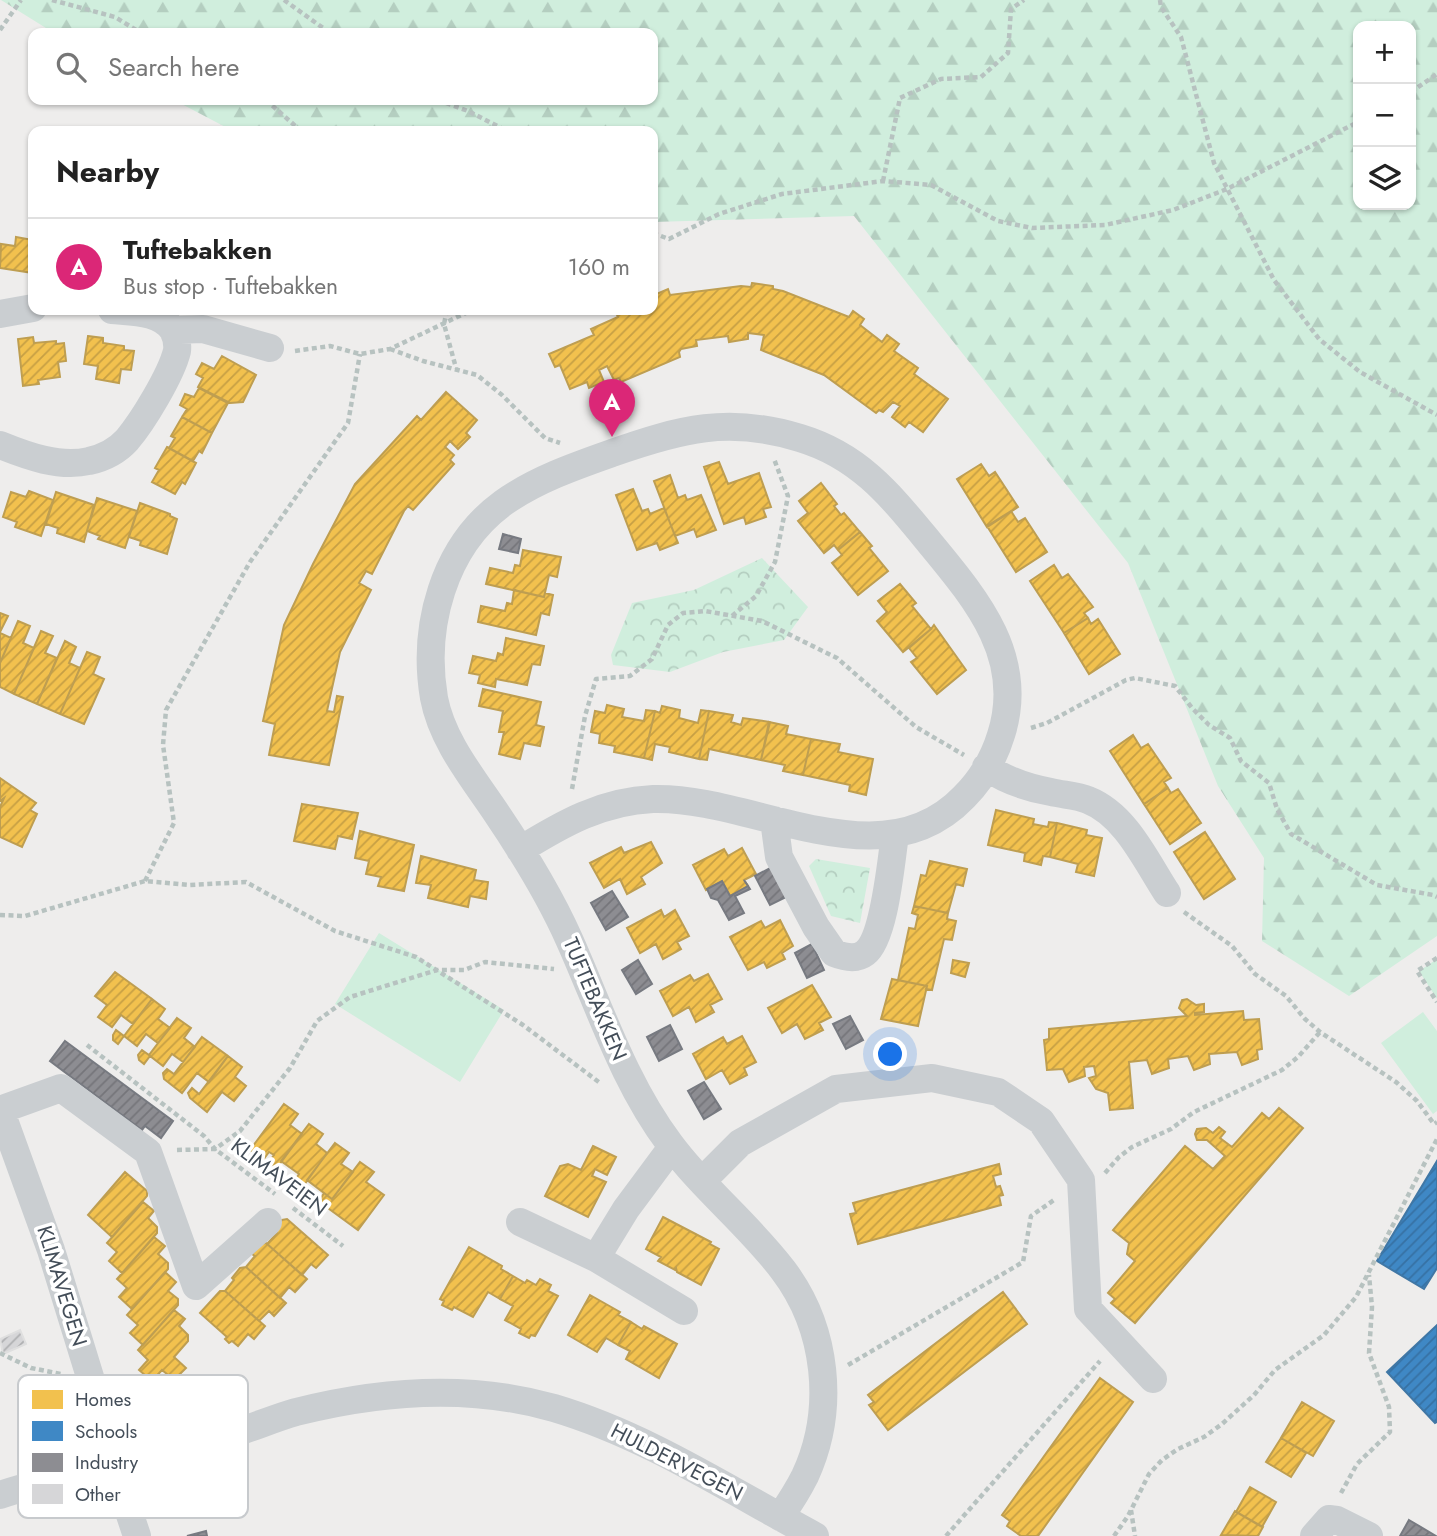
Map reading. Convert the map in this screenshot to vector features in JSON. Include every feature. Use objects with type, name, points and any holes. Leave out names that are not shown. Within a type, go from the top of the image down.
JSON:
[{"type":"street","points":[[0,314],[28,309]]},
{"type":"street","points":[[0,445],[41,459],[68,463],[86,462],[112,452],[126,441],[160,387],[176,352],[177,341],[173,330],[165,321],[148,315]]},
{"type":"street","points":[[173,330],[203,329],[270,348]]},
{"type":"street","name":"TUFTEBAKKEN","points":[[520,850],[566,821],[615,804],[658,799],[714,805],[848,835],[895,835],[915,830],[936,820],[964,797],[995,754],[1009,699],[1004,657],[987,621],[943,560],[887,491],[848,459],[809,441],[762,429],[714,426],[692,428],[646,441],[528,487],[482,521],[454,562],[436,604],[431,630],[430,664],[438,712],[469,774],[551,899],[637,1092],[672,1147],[782,1269],[804,1303],[816,1335],[823,1380],[820,1424],[804,1478],[780,1517]]},
{"type":"street","points":[[986,767],[1006,780],[1086,798],[1100,806],[1121,824],[1167,893]]},
{"type":"street","points":[[774,820],[779,857],[816,927],[834,953],[851,958],[863,955],[877,936],[895,835]]},
{"type":"street","points":[[702,1181],[740,1143],[836,1089],[932,1078],[998,1092],[1041,1121],[1081,1180],[1088,1309],[1153,1379]]},
{"type":"street","points":[[0,1110],[61,1088],[148,1152],[196,1286],[279,1208]]},
{"type":"street","name":"KLIMAVEGEN","points":[[0,1110],[51,1250],[89,1375]]},
{"type":"street","points":[[596,1258],[626,1209],[672,1147]]},
{"type":"street","points":[[520,1222],[596,1258],[684,1311]]},
{"type":"street","name":"HULDERVEGEN","points":[[248,1429],[328,1405],[415,1394],[474,1394],[532,1403],[610,1427],[667,1453],[816,1536]]},
{"type":"street","name":"HULDERVEGEN","points":[[0,1495],[18,1489]]},
{"type":"street","name":"KLIMAVEGEN","points":[[131,1518],[137,1536]]},
{"type":"street","points":[[1322,1528],[1337,1520],[1369,1536]]},
{"type":"path","points":[[0,30],[21,0]]},
{"type":"path","points":[[52,0],[115,18],[132,28]]},
{"type":"path","points":[[284,0],[323,28]]},
{"type":"path","points":[[883,181],[900,98],[941,79],[981,76],[1008,53],[1011,9],[1024,0]]},
{"type":"path","points":[[1160,0],[1161,7],[1181,37],[1214,163],[1274,280],[1319,339],[1360,372],[1437,415]]},
{"type":"path","points":[[1416,89],[1437,74]]},
{"type":"path","points":[[272,105],[295,126]]},
{"type":"path","points":[[452,105],[498,126]]},
{"type":"path","points":[[658,235],[669,239],[719,214],[782,194],[883,181],[931,185],[998,221],[1032,229],[1105,225],[1173,210],[1227,189],[1353,125]]},
{"type":"path","points":[[446,315],[444,324],[457,368]]},
{"type":"path","points":[[270,348],[294,352],[330,346],[360,354],[390,349],[462,315]]},
{"type":"path","points":[[390,349],[477,375],[502,395],[545,438],[564,444],[575,467]]},
{"type":"path","points":[[145,881],[174,823],[163,745],[166,710],[250,562],[348,423],[360,354]]},
{"type":"path","points":[[732,616],[756,596],[775,562],[788,496],[762,429]]},
{"type":"path","points":[[566,821],[584,716],[596,679],[630,676],[652,659],[668,625],[683,613],[705,611],[762,621],[837,658],[916,727],[986,767]]},
{"type":"path","points":[[1002,732],[1047,723],[1126,680],[1135,678],[1175,685],[1192,708],[1230,738],[1241,761],[1269,783],[1277,809],[1291,834],[1377,886],[1437,897]]},
{"type":"path","points":[[0,915],[25,916],[145,881],[189,885],[246,883],[335,931],[416,957],[523,1025],[609,1089],[637,1092]]},
{"type":"path","points":[[1167,893],[1174,904],[1232,946],[1255,974],[1286,996],[1320,1032],[1396,1082],[1417,1101],[1434,1124],[1437,1122]]},
{"type":"path","points":[[1437,958],[1417,971],[1437,1002]]},
{"type":"path","points":[[87,1045],[204,1136],[215,1149],[240,1131],[290,1068],[317,1021],[350,997],[437,970],[464,970],[485,962],[554,969],[578,960]]},
{"type":"path","points":[[1114,1536],[1149,1474],[1162,1460],[1222,1424],[1254,1395],[1275,1370],[1324,1335],[1356,1297],[1437,1139]]},
{"type":"path","name":"KLIMAVEIEN","points":[[148,1152],[215,1149],[279,1208],[343,1246]]},
{"type":"path","points":[[1322,1528],[1357,1464],[1390,1432],[1389,1406],[1369,1353],[1372,1307],[1368,1274]]},
{"type":"path","points":[[946,1536],[1118,1341]]},
{"type":"path","points":[[0,1353],[31,1368],[64,1375]]},
{"type":"path","points":[[1131,1510],[1135,1536]]},
{"type":"green space","points":[[1,0],[1437,0],[1437,936],[1349,996],[1262,941],[1264,858],[1218,786],[1128,563],[854,216],[658,222],[658,126],[223,126],[184,105],[658,105],[658,28],[46,28]]},
{"type":"green space","points":[[762,558],[808,607],[784,640],[723,652],[670,672],[613,665],[611,655],[632,603],[694,590]]},
{"type":"green space","points":[[816,859],[870,868],[860,923],[831,916],[809,866]]},
{"type":"green space","points":[[379,933],[504,1010],[460,1082],[335,1004]]},
{"type":"green space","points":[[1437,959],[1437,999],[1419,971]]},
{"type":"green space","points":[[1423,1012],[1437,1031],[1437,1111],[1433,1114],[1381,1043]]},
{"type":"building: Homes","points":[[16,237],[28,239],[28,272],[0,268],[1,244],[15,246]]},
{"type":"building: Homes","points":[[752,283],[773,286],[773,289],[849,317],[853,311],[864,319],[860,325],[882,342],[887,335],[899,344],[894,351],[918,368],[914,374],[948,399],[923,432],[909,422],[905,427],[892,417],[900,406],[893,402],[883,412],[879,410],[876,413],[824,375],[761,350],[764,335],[748,333],[748,339],[729,342],[728,336],[696,340],[697,346],[681,349],[680,357],[621,382],[619,378],[614,380],[607,366],[599,370],[604,382],[589,388],[587,382],[570,389],[560,365],[555,367],[549,354],[594,335],[591,329],[618,317],[617,315],[658,315],[658,293],[668,289],[670,295],[751,287]]},
{"type":"building: Homes","points":[[88,336],[103,338],[103,343],[124,346],[124,350],[134,351],[131,370],[121,369],[119,383],[96,379],[98,366],[84,364]]},
{"type":"building: Homes","points":[[33,337],[34,343],[64,343],[66,361],[58,362],[60,377],[38,380],[39,384],[23,386],[18,339]]},
{"type":"building: Homes","points":[[222,356],[256,375],[243,402],[230,403],[198,387],[203,378],[196,374],[202,363],[214,369]]},
{"type":"building: Homes","points":[[199,388],[228,403],[212,433],[182,417],[187,409],[180,405],[185,394],[194,397]]},
{"type":"building: Homes","points":[[446,392],[477,420],[466,433],[470,437],[458,449],[450,441],[445,447],[454,455],[450,460],[454,464],[413,510],[408,506],[404,511],[372,574],[366,571],[359,583],[371,590],[340,652],[327,711],[334,712],[337,696],[343,697],[329,765],[269,755],[275,724],[263,721],[284,625],[313,564],[355,484],[417,416],[421,420]]},
{"type":"building: Homes","points":[[182,417],[212,433],[202,453],[199,451],[193,461],[169,448],[175,438],[171,436]]},
{"type":"building: Homes","points":[[167,447],[196,463],[185,484],[182,482],[175,494],[152,482],[159,470],[155,468]]},
{"type":"building: Homes","points":[[719,462],[728,484],[759,473],[771,507],[763,509],[766,517],[746,524],[744,517],[724,524],[704,467]]},
{"type":"building: Homes","points":[[981,464],[989,476],[995,472],[1018,507],[987,527],[957,479]]},
{"type":"building: Homes","points":[[670,475],[678,498],[685,495],[687,500],[701,495],[716,530],[697,537],[694,529],[675,536],[654,481]]},
{"type":"building: Homes","points":[[821,483],[837,504],[834,506],[841,515],[844,513],[860,532],[838,550],[834,545],[824,553],[798,521],[808,513],[799,501]]},
{"type":"building: Homes","points":[[633,489],[642,511],[648,509],[650,514],[664,508],[678,543],[660,550],[657,543],[637,550],[616,495]]},
{"type":"building: Homes","points":[[29,491],[53,500],[41,536],[15,527],[17,522],[3,517],[11,492],[26,497]]},
{"type":"building: Homes","points":[[56,492],[94,505],[84,542],[57,533],[58,528],[46,524]]},
{"type":"building: Homes","points":[[97,498],[137,511],[125,548],[98,539],[100,536],[87,531]]},
{"type":"building: Homes","points":[[140,503],[177,519],[167,554],[140,545],[141,541],[129,537]]},
{"type":"building: Homes","points":[[1011,511],[1018,522],[1025,518],[1047,552],[1016,572],[987,526]]},
{"type":"building: Homes","points":[[860,532],[888,571],[858,595],[832,563],[842,555],[838,550]]},
{"type":"building: Homes","points":[[523,550],[561,557],[557,577],[549,575],[544,597],[486,584],[490,568],[513,573],[515,565],[520,566]]},
{"type":"building: Homes","points":[[1054,565],[1062,578],[1068,574],[1093,607],[1084,613],[1088,618],[1064,633],[1030,581]]},
{"type":"building: Homes","points":[[900,584],[916,603],[912,606],[931,629],[903,652],[877,621],[887,612],[878,601]]},
{"type":"building: Homes","points":[[514,590],[544,597],[545,593],[553,595],[549,615],[541,613],[536,635],[478,622],[481,606],[505,611],[507,603],[512,604]]},
{"type":"building: Homes","points":[[0,613],[8,616],[0,632]]},
{"type":"building: Homes","points":[[1088,618],[1091,624],[1098,619],[1120,654],[1089,674],[1064,633]]},
{"type":"building: Homes","points":[[18,621],[30,626],[23,643],[34,648],[14,694],[0,687],[0,663]]},
{"type":"building: Homes","points":[[934,625],[966,670],[937,694],[911,662],[917,658],[909,648]]},
{"type":"building: Homes","points":[[41,631],[53,636],[45,653],[57,658],[37,704],[14,694]]},
{"type":"building: Homes","points":[[0,633],[11,638],[0,663]]},
{"type":"building: Homes","points":[[506,638],[544,646],[540,665],[532,664],[527,685],[496,679],[495,687],[478,683],[480,675],[469,673],[473,656],[496,661],[498,653],[503,655]]},
{"type":"building: Homes","points":[[65,641],[76,647],[69,663],[80,668],[60,714],[37,704]]},
{"type":"building: Homes","points":[[87,652],[100,657],[93,674],[104,679],[84,724],[60,714]]},
{"type":"building: Homes","points":[[483,689],[541,702],[536,725],[544,727],[540,746],[524,743],[520,759],[499,754],[504,732],[499,732],[503,711],[479,706]]},
{"type":"building: Homes","points":[[607,705],[624,709],[622,717],[644,721],[646,710],[655,711],[644,758],[614,752],[615,746],[599,743],[600,734],[591,732],[595,711],[605,713]]},
{"type":"building: Homes","points":[[662,706],[680,710],[679,718],[698,723],[701,710],[709,711],[699,759],[669,752],[670,747],[655,744],[652,760],[644,758],[655,711],[660,713]]},
{"type":"building: Homes","points":[[709,711],[733,715],[731,722],[741,725],[743,718],[770,722],[761,760],[709,749],[707,760],[699,759]]},
{"type":"building: Homes","points":[[769,722],[788,726],[786,734],[811,739],[803,775],[783,771],[785,765],[761,760]]},
{"type":"building: Homes","points":[[1133,735],[1141,748],[1148,744],[1171,778],[1164,782],[1168,788],[1144,804],[1110,751]]},
{"type":"building: Homes","points":[[811,739],[840,744],[838,752],[873,759],[866,795],[849,791],[850,785],[803,775]]},
{"type":"building: Homes","points":[[0,778],[36,803],[30,810],[37,814],[22,847],[0,837],[0,807],[4,798],[0,801]]},
{"type":"building: Homes","points":[[1168,788],[1171,793],[1178,789],[1201,823],[1170,844],[1144,804]]},
{"type":"building: Homes","points":[[302,804],[358,813],[352,839],[338,836],[335,849],[294,841]]},
{"type":"building: Homes","points":[[996,810],[1034,819],[1033,824],[1048,827],[1049,822],[1057,823],[1050,857],[1043,856],[1041,865],[1024,861],[1025,853],[988,845]]},
{"type":"building: Homes","points":[[1057,823],[1087,830],[1086,835],[1102,838],[1094,876],[1076,872],[1078,864],[1050,857]]},
{"type":"building: Homes","points":[[360,831],[414,845],[404,891],[378,886],[381,877],[366,874],[369,861],[355,858]]},
{"type":"building: Homes","points":[[1205,832],[1235,879],[1204,899],[1174,852]]},
{"type":"building: Homes","points":[[651,842],[662,863],[641,877],[645,884],[627,894],[620,879],[604,888],[590,863],[621,847],[624,853]]},
{"type":"building: Homes","points":[[742,848],[756,874],[744,880],[748,886],[730,896],[722,881],[706,890],[693,865],[724,849],[728,856]]},
{"type":"building: Homes","points":[[421,856],[476,870],[474,880],[488,882],[486,899],[470,896],[468,907],[428,898],[431,885],[416,883]]},
{"type":"building: Homes","points":[[930,861],[967,869],[963,886],[956,884],[948,913],[914,906],[921,875],[926,876]]},
{"type":"building: Homes","points":[[914,906],[948,913],[947,919],[956,921],[952,940],[944,939],[932,990],[926,989],[927,986],[898,980],[909,928],[915,929],[918,915],[912,913]]},
{"type":"building: Homes","points":[[661,910],[664,917],[675,910],[689,936],[677,942],[681,949],[663,959],[656,944],[640,953],[627,928]]},
{"type":"building: Homes","points":[[780,920],[793,946],[782,953],[785,959],[767,968],[764,962],[748,970],[730,937],[761,921],[765,928]]},
{"type":"building: Homes","points":[[953,960],[969,963],[965,977],[951,973]]},
{"type":"building: Homes","points":[[115,972],[152,999],[133,1024],[121,1015],[112,1027],[98,1017],[107,1005],[95,996]]},
{"type":"building: Homes","points":[[708,974],[722,999],[710,1005],[714,1012],[696,1022],[689,1007],[673,1016],[660,991],[690,975],[694,981]]},
{"type":"building: Homes","points":[[892,979],[927,986],[918,1026],[881,1019]]},
{"type":"building: Homes","points":[[812,985],[831,1017],[819,1023],[823,1030],[805,1039],[797,1024],[782,1033],[768,1008]]},
{"type":"building: Homes","points":[[152,999],[165,1009],[158,1019],[170,1028],[158,1043],[146,1034],[137,1046],[124,1036]]},
{"type":"building: Homes","points":[[1187,999],[1196,1005],[1204,1004],[1204,1012],[1195,1015],[1243,1011],[1244,1020],[1259,1019],[1262,1049],[1257,1050],[1258,1059],[1242,1065],[1237,1052],[1209,1054],[1210,1064],[1194,1070],[1188,1056],[1168,1059],[1169,1068],[1152,1074],[1147,1060],[1129,1062],[1133,1108],[1110,1110],[1108,1093],[1096,1089],[1089,1078],[1096,1076],[1094,1066],[1084,1067],[1085,1076],[1069,1082],[1063,1069],[1047,1070],[1044,1040],[1049,1039],[1049,1029],[1187,1016],[1179,1008],[1182,1000]]},
{"type":"building: Homes","points":[[177,1018],[191,1028],[184,1038],[195,1047],[183,1062],[172,1054],[163,1066],[150,1056],[144,1064],[139,1060],[138,1055],[142,1050],[149,1055]]},
{"type":"building: Homes","points":[[116,1030],[124,1036],[118,1044],[113,1040]]},
{"type":"building: Homes","points":[[742,1036],[756,1062],[744,1068],[747,1075],[730,1084],[722,1070],[706,1079],[693,1054],[723,1037],[727,1044]]},
{"type":"building: Homes","points":[[202,1037],[228,1056],[209,1082],[197,1073],[182,1093],[164,1079],[163,1073],[167,1069],[174,1074]]},
{"type":"building: Homes","points":[[228,1056],[242,1067],[235,1077],[246,1086],[234,1101],[222,1092],[207,1112],[190,1098],[188,1093],[192,1088],[199,1094]]},
{"type":"building: Homes","points":[[284,1104],[298,1114],[290,1125],[302,1134],[276,1169],[268,1163],[274,1155],[269,1152],[263,1160],[250,1150]]},
{"type":"building: Homes","points":[[1279,1108],[1303,1128],[1135,1323],[1111,1303],[1115,1299],[1108,1293],[1135,1261],[1127,1254],[1129,1243],[1113,1230],[1185,1146],[1213,1169],[1225,1156],[1207,1140],[1197,1140],[1197,1129],[1206,1128],[1213,1133],[1219,1127],[1225,1132],[1220,1138],[1232,1147],[1262,1113],[1269,1119]]},
{"type":"building: Homes","points":[[309,1124],[323,1134],[316,1144],[327,1153],[302,1188],[296,1184],[299,1174],[281,1161]]},
{"type":"building: Homes","points":[[335,1143],[349,1153],[341,1164],[353,1172],[332,1199],[307,1180]]},
{"type":"building: Homes","points":[[593,1146],[616,1157],[607,1175],[595,1169],[592,1176],[606,1182],[588,1217],[545,1196],[560,1166],[568,1164],[581,1170]]},
{"type":"building: Homes","points":[[360,1162],[374,1172],[366,1182],[384,1195],[358,1230],[321,1203],[321,1198],[324,1193],[332,1199]]},
{"type":"building: Homes","points":[[999,1164],[1001,1174],[993,1176],[996,1187],[1000,1186],[1003,1195],[999,1196],[1001,1205],[858,1244],[850,1214],[856,1213],[853,1203]]},
{"type":"building: Homes","points":[[125,1172],[147,1191],[147,1196],[112,1237],[88,1215]]},
{"type":"building: Homes","points":[[143,1202],[154,1211],[148,1218],[157,1227],[157,1233],[122,1273],[109,1261],[117,1252],[107,1243]]},
{"type":"building: Homes","points":[[663,1217],[711,1242],[710,1244],[719,1249],[701,1285],[677,1272],[676,1268],[675,1270],[658,1261],[661,1257],[646,1249]]},
{"type":"building: Homes","points":[[287,1219],[328,1255],[316,1268],[311,1264],[302,1275],[267,1244],[277,1233],[273,1230],[282,1220]]},
{"type":"building: Homes","points":[[154,1237],[165,1246],[158,1254],[168,1263],[168,1269],[132,1309],[119,1297],[127,1288],[117,1279]]},
{"type":"building: Homes","points":[[266,1243],[307,1279],[295,1292],[289,1287],[280,1298],[246,1267],[255,1256],[252,1254],[261,1244]]},
{"type":"building: Homes","points":[[469,1247],[502,1266],[501,1269],[513,1276],[500,1299],[488,1292],[473,1317],[454,1307],[452,1310],[442,1305],[444,1301],[440,1299]]},
{"type":"building: Homes","points":[[246,1267],[286,1303],[274,1316],[269,1311],[259,1321],[225,1291],[240,1268]]},
{"type":"building: Homes","points":[[165,1272],[176,1282],[168,1291],[178,1299],[178,1305],[143,1345],[130,1333],[138,1325],[127,1315]]},
{"type":"building: Homes","points":[[513,1276],[525,1283],[527,1280],[536,1285],[540,1279],[551,1285],[548,1291],[558,1296],[535,1336],[531,1335],[529,1338],[519,1333],[521,1329],[505,1320],[513,1306],[500,1299]]},
{"type":"building: Homes","points":[[220,1291],[225,1291],[265,1326],[254,1339],[248,1334],[238,1346],[232,1341],[229,1343],[225,1339],[227,1337],[200,1313]]},
{"type":"building: Homes","points":[[1003,1292],[1027,1324],[888,1430],[869,1405],[874,1402],[868,1395]]},
{"type":"building: Homes","points":[[590,1295],[620,1312],[618,1315],[631,1322],[618,1345],[606,1338],[597,1352],[568,1335]]},
{"type":"building: Homes","points":[[174,1310],[185,1319],[179,1326],[188,1335],[188,1341],[174,1357],[186,1368],[179,1375],[168,1375],[162,1370],[157,1375],[145,1375],[139,1370],[148,1360],[138,1350]]},
{"type":"building: Homes","points":[[631,1322],[677,1344],[659,1378],[626,1359],[630,1351],[618,1345]]},
{"type":"building: Homes","points":[[1100,1378],[1133,1402],[1038,1536],[1021,1536],[1007,1526],[1010,1521],[1002,1515]]},
{"type":"building: Homes","points":[[1302,1402],[1334,1421],[1313,1456],[1281,1438]]},
{"type":"building: Homes","points":[[1281,1438],[1306,1453],[1291,1477],[1266,1462]]},
{"type":"building: Homes","points":[[1250,1487],[1276,1502],[1262,1527],[1236,1512]]},
{"type":"building: Homes","points":[[1235,1511],[1263,1527],[1258,1536],[1221,1535]]},
{"type":"building: Schools","points":[[1437,1161],[1437,1268],[1424,1289],[1377,1261]]},
{"type":"building: Schools","points":[[1437,1325],[1437,1422],[1435,1423],[1387,1372]]},
{"type":"building: Industry","points":[[503,534],[521,539],[518,553],[499,549]]},
{"type":"building: Industry","points":[[772,867],[788,896],[770,905],[755,876]]},
{"type":"building: Industry","points":[[722,881],[730,896],[748,886],[750,889],[735,896],[744,913],[729,920],[718,900],[711,898],[707,889]]},
{"type":"building: Industry","points":[[612,891],[628,917],[606,930],[591,903]]},
{"type":"building: Industry","points":[[812,944],[824,970],[807,978],[795,953]]},
{"type":"building: Industry","points":[[638,960],[652,984],[636,994],[622,970]]},
{"type":"building: Industry","points":[[850,1016],[863,1040],[846,1049],[833,1024]]},
{"type":"building: Industry","points":[[670,1025],[682,1049],[659,1061],[647,1037]]},
{"type":"building: Industry","points":[[65,1041],[173,1121],[161,1138],[145,1126],[142,1130],[50,1061]]},
{"type":"building: Industry","points":[[704,1082],[721,1109],[704,1119],[688,1091]]},
{"type":"building: Industry","points":[[1409,1520],[1436,1536],[1400,1536]]},
{"type":"building: Industry","points":[[206,1531],[207,1536],[187,1536]]},
{"type":"building: Other","points":[[20,1330],[26,1344],[3,1354],[0,1339]]},
{"type":"place","name":"Tuftebakken","points":[[612,437]]}]
